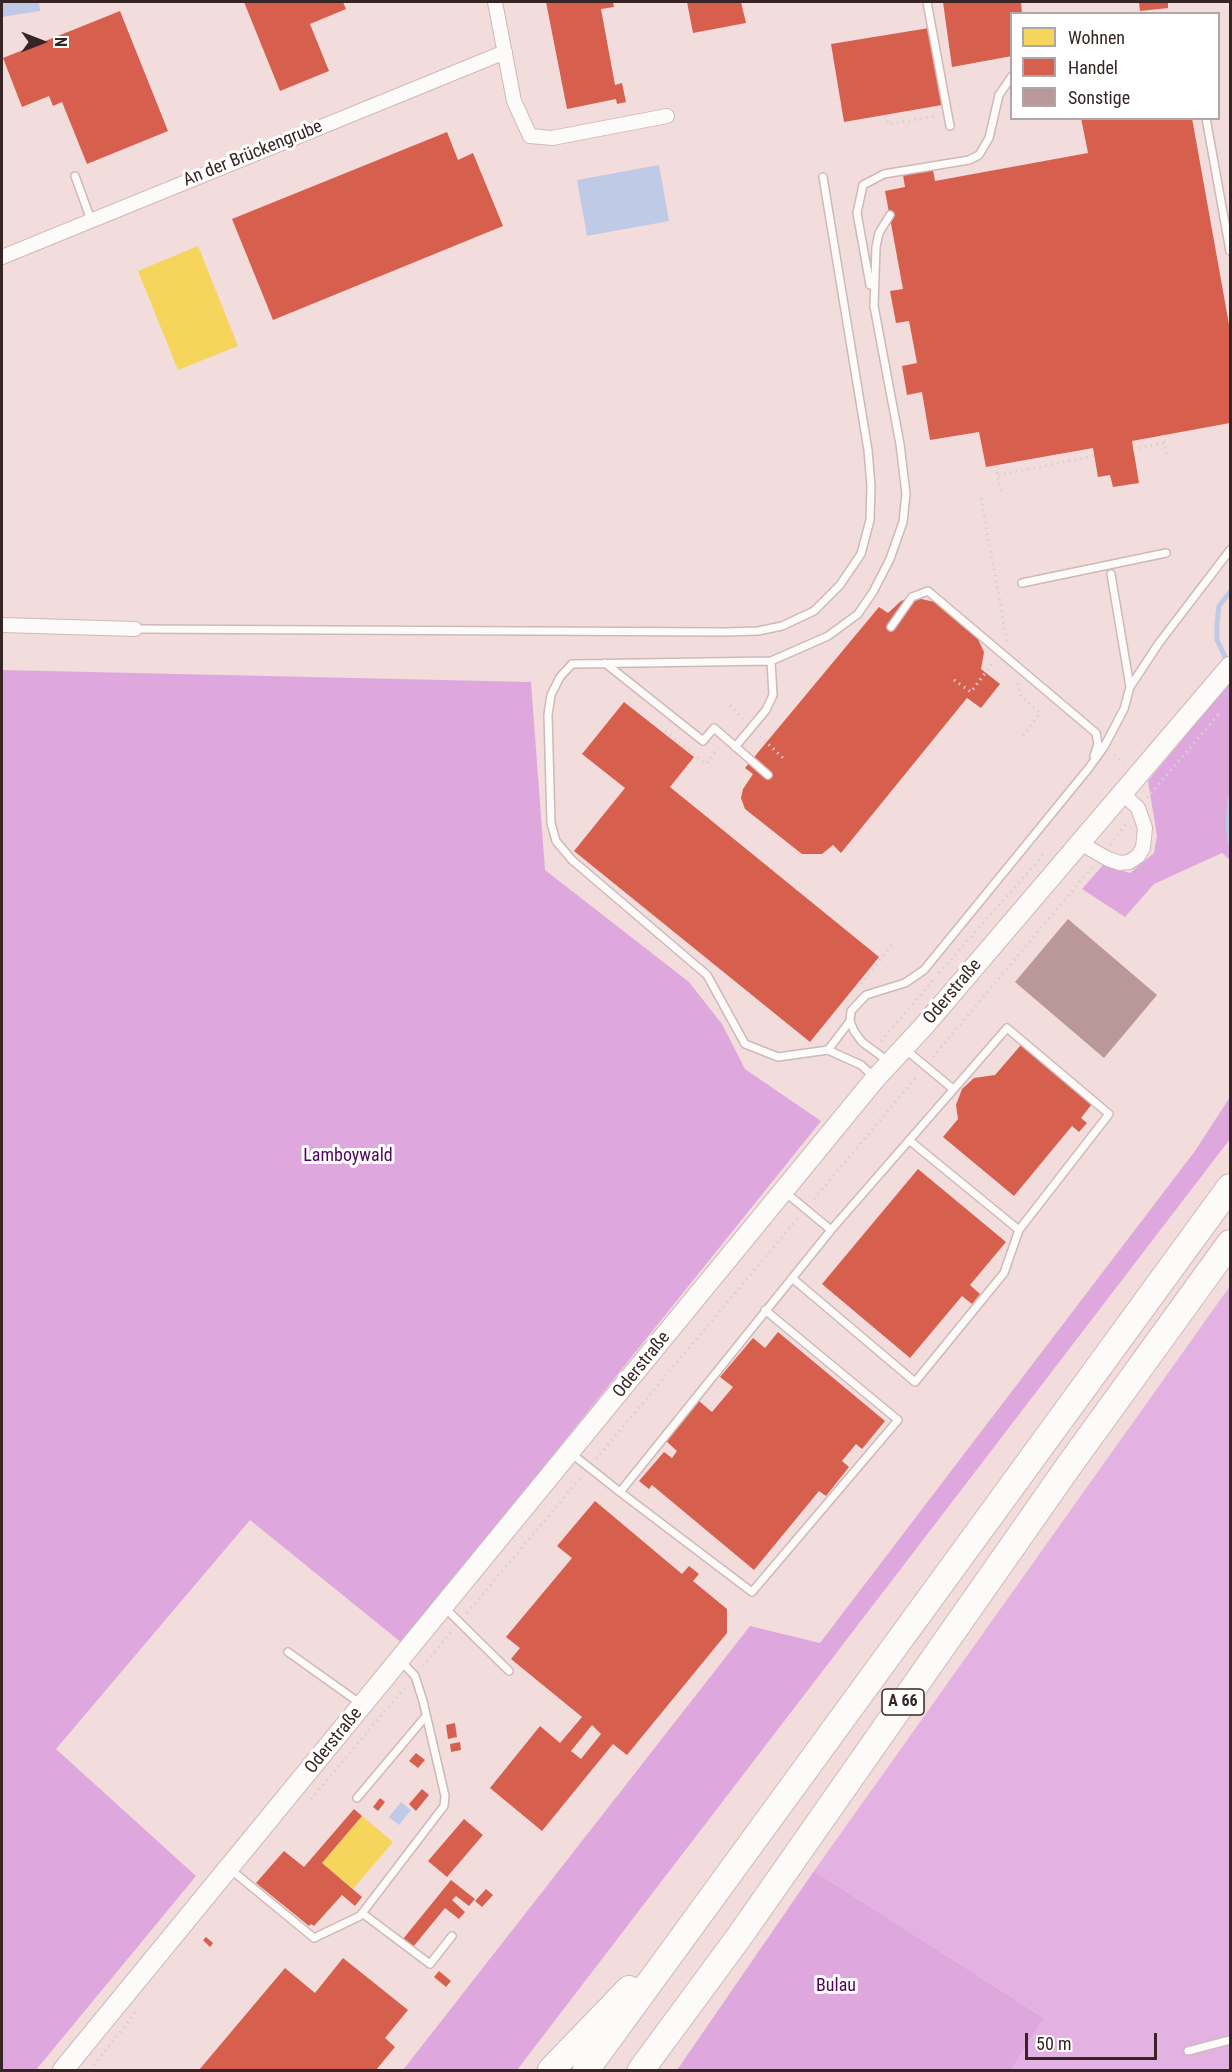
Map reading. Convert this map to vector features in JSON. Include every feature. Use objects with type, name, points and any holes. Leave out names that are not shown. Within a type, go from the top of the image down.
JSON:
[{"type":"highway","name":"A 66","points":[[586,2070],[1230,1187]]},
{"type":"highway","name":"A 66","points":[[641,2070],[739,1937],[1068,1467],[1230,1243]]},
{"type":"highway","points":[[551,2070],[697,1917]]},
{"type":"highway","points":[[657,2070],[739,1937]]},
{"type":"street","points":[[495,2],[514,101],[530,136],[552,138],[667,116]]},
{"type":"street","name":"An der Brückengrube","points":[[2,257],[505,52]]},
{"type":"street","points":[[2,626],[135,629]]},
{"type":"street","name":"Oderstraße","points":[[63,2070],[785,1192],[875,1079],[1230,667]]},
{"type":"street","points":[[1080,843],[1120,863],[1129,862],[1138,856],[1145,839],[1145,828],[1138,808],[1122,793]]},
{"type":"lane","points":[[927,2],[950,126]]},
{"type":"lane","points":[[875,1079],[861,1065],[828,1050],[778,1057],[745,1044],[707,975],[572,860],[556,841],[548,806],[548,715],[551,695],[560,677],[572,664],[771,661],[828,636],[858,614],[873,592],[903,522],[906,494],[903,461],[857,213],[863,185],[884,174],[969,160],[979,155],[989,138],[999,96],[1010,78]]},
{"type":"lane","points":[[1206,120],[1230,251]]},
{"type":"lane","points":[[75,176],[91,220]]},
{"type":"lane","points":[[135,629],[725,633],[758,631],[782,626],[814,611],[840,585],[861,554],[870,520],[871,486],[868,450],[824,177]]},
{"type":"lane","points":[[874,306],[876,247],[879,233],[890,215]]},
{"type":"lane","points":[[828,1050],[850,1021],[851,1011],[866,995],[904,983],[924,970],[1088,769],[1114,730],[1130,687],[1159,643],[1230,550]]},
{"type":"lane","points":[[1022,583],[1166,553]]},
{"type":"lane","points":[[1111,574],[1130,687]]},
{"type":"lane","points":[[891,627],[912,597],[928,591],[1096,733],[1098,744],[1088,769]]},
{"type":"lane","points":[[735,747],[766,710],[774,695],[771,661]]},
{"type":"lane","points":[[604,663],[703,741],[714,728],[768,775]]},
{"type":"lane","points":[[850,1021],[862,1042],[890,1063]]},
{"type":"lane","points":[[620,1492],[765,1310],[831,1230],[1006,1028],[1109,1114],[1019,1230],[1004,1273],[915,1382],[792,1278]]},
{"type":"lane","points":[[903,1047],[953,1089]]},
{"type":"lane","points":[[909,1140],[1019,1230]]},
{"type":"lane","points":[[785,1192],[831,1230]]},
{"type":"lane","points":[[570,1453],[752,1592],[898,1420],[765,1310]]},
{"type":"lane","points":[[444,1607],[509,1671]]},
{"type":"lane","points":[[288,1652],[363,1706]]},
{"type":"lane","points":[[230,1869],[314,1938],[362,1913],[444,1806],[445,1796],[415,1676],[400,1660]]},
{"type":"lane","points":[[357,1798],[426,1716]]},
{"type":"lane","points":[[362,1913],[430,1964],[452,1936]]},
{"type":"lane","points":[[1188,2050],[1230,2040]]},
{"type":"path","points":[[886,115],[888,124],[949,114]]},
{"type":"path","points":[[1163,435],[1167,455]]},
{"type":"path","points":[[1133,449],[1165,443]]},
{"type":"path","points":[[998,475],[1094,456]]},
{"type":"path","points":[[996,466],[1001,494]]},
{"type":"path","points":[[954,680],[971,692],[1008,642],[981,498]]},
{"type":"path","points":[[310,1800],[1218,715],[1206,697]]},
{"type":"path","points":[[851,1011],[848,1000],[893,943]]},
{"type":"path","points":[[90,2070],[140,2007]]},
{"type":"shaded area","points":[[1230,1286],[1230,2070],[1011,2070],[1044,2018],[814,1871]]},
{"type":"green space","name":"Lamboywald","points":[[2,670],[531,682],[545,870],[689,982],[722,1024],[745,1069],[821,1121],[402,1643],[250,1520],[56,1749],[196,1876],[36,2070],[2,2070]]},
{"type":"green space","points":[[1230,682],[1230,860],[1222,853],[1154,884],[1125,917],[1082,889],[1103,865],[1130,873],[1154,853],[1157,836],[1148,781]]},
{"type":"green space","points":[[1230,1097],[1230,1139],[517,2070],[403,2070],[750,1626],[820,1643],[1195,1151]]},
{"type":"green space","name":"Bulau","points":[[814,1871],[1044,2018],[1011,2070],[677,2070]]},
{"type":"water","points":[[2,2],[39,2],[40,11],[2,17]]},
{"type":"water","points":[[659,165],[669,221],[587,236],[577,180]]},
{"type":"water","points":[[401,1802],[411,1810],[399,1825],[389,1817]]},
{"type":"building: Wohnen","points":[[198,246],[238,346],[178,370],[138,271]]},
{"type":"building: Wohnen","points":[[362,1816],[393,1842],[353,1889],[322,1863]]},
{"type":"building: Handel","points":[[244,2],[343,2],[346,9],[310,24],[329,71],[280,91]]},
{"type":"building: Handel","points":[[546,2],[613,2],[614,7],[601,9],[615,85],[622,83],[626,102],[617,104],[616,99],[567,109]]},
{"type":"building: Handel","points":[[687,2],[741,2],[746,23],[693,33]]},
{"type":"building: Handel","points":[[943,2],[1021,2],[1022,12],[1010,12],[1010,56],[952,67]]},
{"type":"building: Handel","points":[[1139,2],[1168,2],[1168,8],[1140,11]]},
{"type":"building: Handel","points":[[120,11],[168,131],[87,164],[62,102],[53,106],[49,96],[22,107],[3,58]]},
{"type":"building: Handel","points":[[929,28],[942,105],[844,122],[831,44]]},
{"type":"building: Handel","points":[[1081,120],[1192,120],[1230,330],[1230,423],[1132,441],[1139,483],[1113,487],[1110,475],[1098,477],[1093,448],[986,467],[979,432],[930,440],[922,392],[907,395],[902,366],[917,363],[909,321],[896,323],[890,291],[903,289],[885,191],[905,187],[903,175],[933,170],[935,181],[1088,153]]},
{"type":"building: Handel","points":[[447,132],[458,160],[473,153],[503,226],[273,320],[232,219]]},
{"type":"building: Handel","points":[[912,597],[935,602],[977,637],[984,652],[981,669],[1000,684],[981,708],[967,698],[841,853],[833,845],[822,854],[802,854],[745,809],[741,798],[743,789],[753,774],[745,768],[879,607],[888,613],[901,601]]},
{"type":"building: Handel","points":[[624,702],[694,757],[670,787],[879,957],[810,1042],[574,851],[625,788],[582,754]]},
{"type":"building: Handel","points":[[1021,1045],[1092,1104],[1081,1118],[1087,1123],[1079,1132],[1072,1126],[1014,1196],[943,1137],[958,1119],[956,1105],[962,1089],[974,1078],[995,1075]]},
{"type":"building: Handel","points":[[918,1169],[1006,1242],[970,1285],[980,1294],[972,1304],[962,1296],[910,1358],[822,1284]]},
{"type":"building: Handel","points":[[778,1332],[885,1421],[862,1449],[856,1444],[842,1461],[849,1467],[826,1496],[819,1491],[754,1570],[652,1485],[649,1489],[639,1481],[664,1452],[672,1458],[677,1451],[666,1441],[699,1401],[712,1412],[733,1387],[720,1377],[753,1338],[765,1348]]},
{"type":"building: Handel","points":[[595,1501],[682,1574],[689,1566],[699,1574],[693,1581],[727,1609],[727,1633],[627,1755],[613,1744],[542,1831],[490,1788],[540,1726],[560,1743],[582,1717],[511,1659],[520,1648],[506,1637],[572,1558],[557,1546]],"holes":[[[592,1725],[601,1734],[581,1759],[571,1751]]]},
{"type":"building: Handel","points":[[455,1723],[457,1737],[448,1739],[446,1725]]},
{"type":"building: Handel","points":[[460,1742],[461,1750],[451,1752],[450,1744]]},
{"type":"building: Handel","points":[[416,1753],[425,1760],[418,1768],[409,1761]]},
{"type":"building: Handel","points":[[422,1789],[429,1795],[416,1811],[409,1804]]},
{"type":"building: Handel","points":[[380,1798],[385,1802],[378,1811],[373,1807]]},
{"type":"building: Handel","points":[[354,1809],[362,1816],[322,1863],[362,1897],[355,1906],[342,1895],[314,1926],[311,1924],[309,1926],[256,1883],[284,1851],[304,1867]]},
{"type":"building: Handel","points":[[464,1819],[483,1835],[447,1877],[428,1861]]},
{"type":"building: Handel","points":[[451,1880],[475,1899],[469,1906],[456,1896],[452,1900],[465,1912],[459,1919],[445,1908],[413,1947],[403,1939]]},
{"type":"building: Handel","points":[[486,1889],[493,1895],[482,1907],[475,1901]]},
{"type":"building: Handel","points":[[206,1937],[213,1943],[210,1947],[203,1940]]},
{"type":"building: Handel","points":[[343,1958],[408,2010],[385,2038],[395,2047],[376,2070],[199,2070],[285,1968],[315,1993]]},
{"type":"building: Handel","points":[[439,1971],[451,1981],[446,1987],[434,1977]]},
{"type":"building: Sonstige","points":[[1068,919],[1157,995],[1104,1058],[1015,982]]},
{"type":"waterway","points":[[1228,663],[1217,640],[1217,623],[1219,606],[1230,592]]},
{"type":"waterway","points":[[1230,800],[1228,825],[1230,842]]}]
